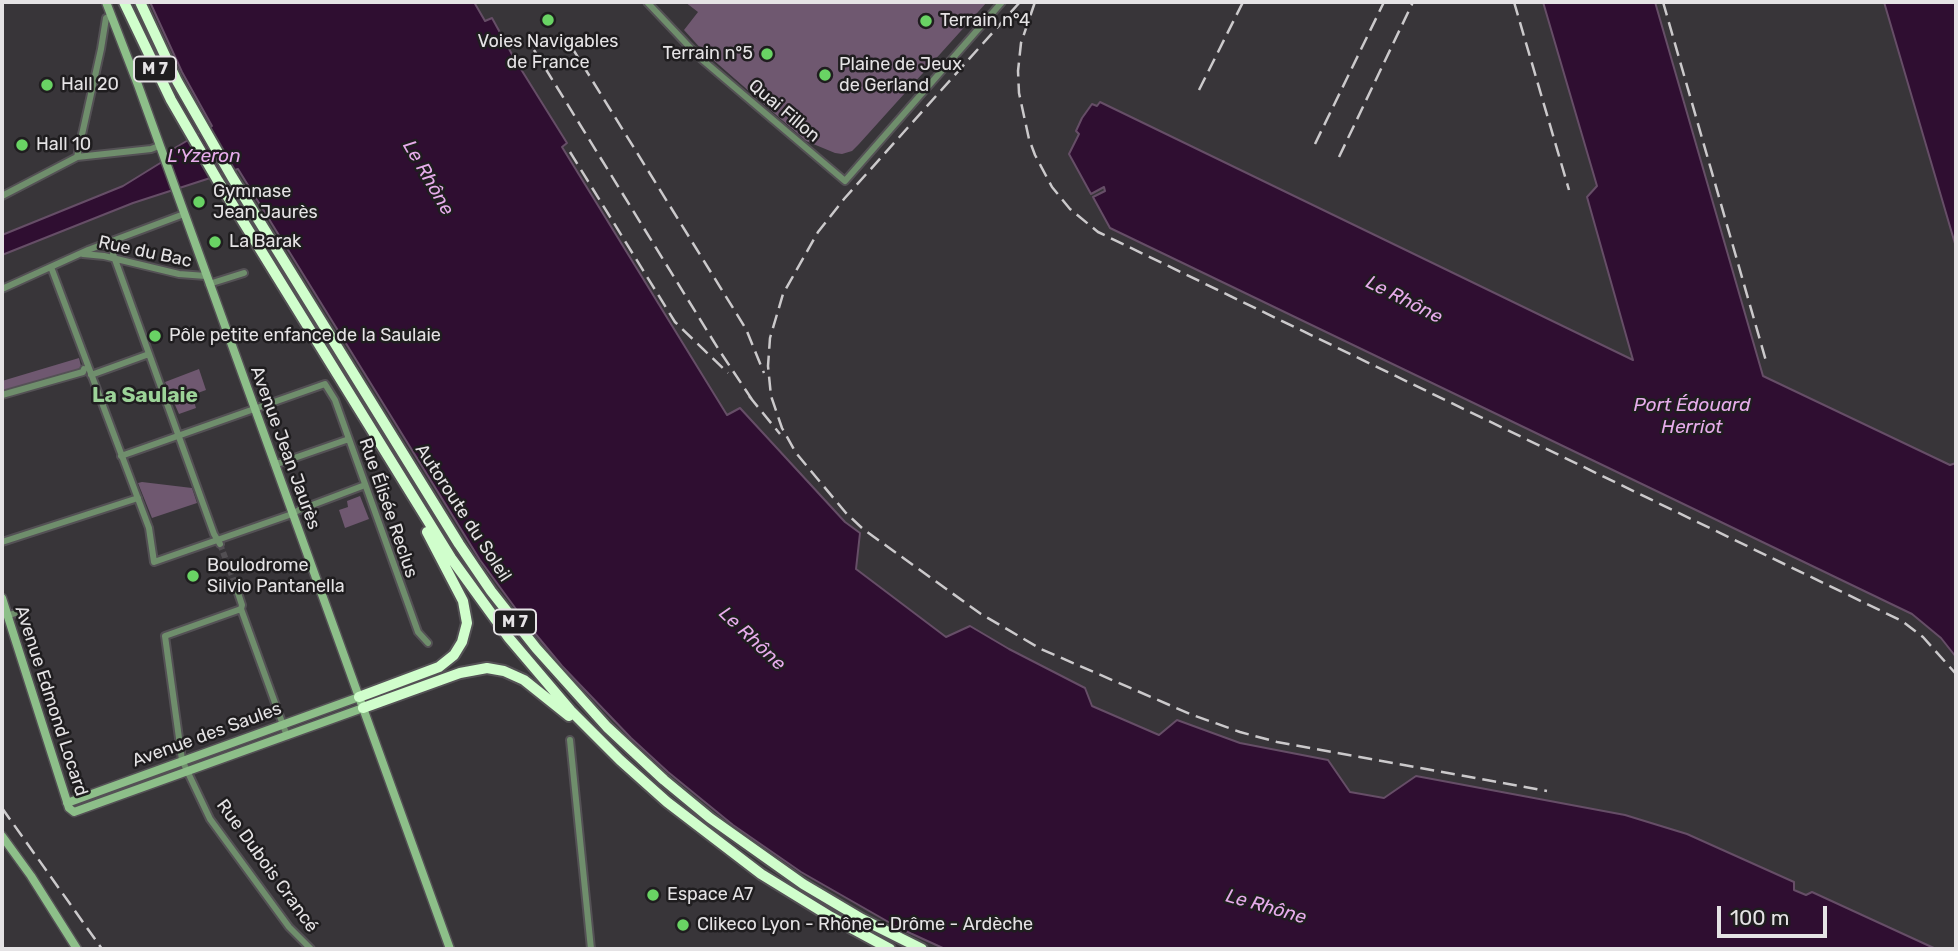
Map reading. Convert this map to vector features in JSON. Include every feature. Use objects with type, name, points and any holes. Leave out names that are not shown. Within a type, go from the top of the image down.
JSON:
[{"type":"highway","name":"Autoroute du Soleil","points":[[124,2],[189,134],[396,470],[451,558],[488,610],[552,690],[620,760],[701,829],[761,874],[820,911],[890,949]]},
{"type":"highway","name":"Autoroute du Soleil","points":[[140,2],[166,60],[232,177],[459,544],[520,629],[571,689],[650,767],[732,835],[812,889],[862,919],[922,949]]},
{"type":"highway","points":[[361,703],[445,664],[457,651],[466,628],[463,601],[396,470]]},
{"type":"highway","points":[[361,703],[466,671],[496,669],[529,683],[620,760]]},
{"type":"main road","name":"Avenue Jean Jaurès","points":[[106,2],[450,949]]},
{"type":"main road","name":"Avenue Edmond Locard","points":[[2,598],[70,808]]},
{"type":"main road","name":"Avenue des Saules","points":[[70,808],[182,760],[283,724],[361,703]]},
{"type":"main road","name":"Avenue des Saules","points":[[70,808],[189,772],[288,736],[361,703]]},
{"type":"main road","points":[[2,836],[32,876],[77,949]]},
{"type":"street","name":"Quai Fillon","points":[[647,2],[699,57],[845,181],[1002,2]]},
{"type":"street","points":[[77,157],[106,18],[111,16]]},
{"type":"street","points":[[2,196],[77,157],[159,146]]},
{"type":"street","points":[[2,289],[78,254],[184,214]]},
{"type":"street","points":[[114,241],[111,251],[218,542]]},
{"type":"street","name":"Rue du Bac","points":[[78,254],[97,255],[208,280],[244,273]]},
{"type":"street","points":[[51,267],[149,528],[154,562],[218,542],[365,485]]},
{"type":"street","points":[[91,375],[149,354]]},
{"type":"street","points":[[2,395],[83,372],[84,369]]},
{"type":"street","name":"Rue Élisée Reclus","points":[[254,408],[322,384],[328,386],[418,632],[428,643]]},
{"type":"street","points":[[121,456],[254,408]]},
{"type":"street","points":[[274,463],[349,439]]},
{"type":"street","points":[[2,542],[138,498]]},
{"type":"street","points":[[235,584],[241,609],[288,736]]},
{"type":"street","name":"Rue Dubois Crancé","points":[[241,609],[164,636],[182,760],[210,819],[289,927],[311,949]]},
{"type":"street","points":[[7,616],[22,611]]},
{"type":"street","points":[[570,740],[591,949]]},
{"type":"shaded area","name":"Plaine de Jeux de Gerland","points":[[685,2],[987,2],[859,144],[852,151],[842,154],[806,141],[703,51],[684,30],[698,12]]},
{"type":"shaded area","points":[[79,358],[82,370],[2,391],[2,381]]},
{"type":"shaded area","points":[[199,369],[206,390],[195,394],[191,392],[196,408],[179,414],[165,382]]},
{"type":"shaded area","points":[[138,483],[192,488],[197,503],[152,518]]},
{"type":"shaded area","points":[[360,496],[369,519],[345,528],[339,510],[348,507],[347,501]]},
{"type":"water","points":[[150,2],[474,2],[485,21],[492,18],[567,143],[562,147],[727,415],[740,408],[845,522],[860,533],[856,569],[946,637],[970,626],[1085,688],[1092,706],[1159,735],[1177,720],[1240,743],[1328,760],[1350,792],[1384,798],[1416,776],[1625,815],[1687,834],[1794,882],[1794,890],[1806,895],[1812,892],[1936,949],[945,949],[899,928],[801,872],[733,825],[631,738],[562,666],[480,560],[238,169],[133,203],[2,255],[2,235],[123,186],[170,157],[168,152],[212,126],[182,72]]},
{"type":"water","name":"Port Édouard Herriot","points":[[1543,2],[1655,2],[1763,376],[1950,465],[1956,463],[1956,657],[1941,638],[1912,614],[1110,228],[1093,197],[1105,191],[1104,187],[1091,194],[1069,154],[1079,134],[1076,131],[1082,118],[1092,104],[1097,106],[1100,102],[1633,360],[1587,197],[1597,186]]},
{"type":"water","points":[[1884,2],[1956,2],[1956,247]]},
{"type":"tunnel","points":[[220,544],[235,584]]},
{"type":"railway","points":[[1020,2],[844,199],[818,232],[783,294],[770,338],[768,366],[771,396],[782,428],[796,453],[846,513],[863,529],[981,614],[1041,649],[1190,714],[1240,732],[1277,742],[1547,791]]},
{"type":"railway","points":[[1035,2],[1021,43],[1018,71],[1019,93],[1029,139],[1052,187],[1070,209],[1098,232],[1902,621],[1923,637],[1956,674]]},
{"type":"railway","points":[[1199,90],[1243,2]]},
{"type":"railway","points":[[1315,144],[1384,2]]},
{"type":"railway","points":[[1339,157],[1413,2]]},
{"type":"railway","points":[[1514,2],[1569,190]]},
{"type":"railway","points":[[1663,2],[1766,361]]},
{"type":"railway","points":[[571,46],[746,329],[764,373]]},
{"type":"railway","points":[[534,50],[755,404]]},
{"type":"railway","points":[[570,152],[675,322],[728,373]]},
{"type":"railway","points":[[749,396],[780,434]]},
{"type":"railway","points":[[2,808],[102,949]]},
{"type":"place","name":"Voies Navigables de France","points":[[548,20]]},
{"type":"place","name":"Terrain n°4","points":[[926,21]]},
{"type":"place","name":"Terrain n°5","points":[[767,54]]},
{"type":"place","name":"Plaine de Jeux de Gerland","points":[[825,75]]},
{"type":"place","name":"Hall 20","points":[[47,85]]},
{"type":"place","name":"Hall 10","points":[[22,145]]},
{"type":"place","name":"Gymnase Jean Jaurès","points":[[199,202]]},
{"type":"place","name":"La Barak","points":[[215,242]]},
{"type":"place","name":"Pôle petite enfance de la Saulaie","points":[[155,336]]},
{"type":"place","name":"Boulodrome Silvio Pantanella","points":[[193,576]]},
{"type":"place","name":"Espace A7","points":[[653,895]]},
{"type":"place","name":"Clikeco Lyon - Rhône - Drôme - Ardèche","points":[[683,925]]},
{"type":"district","name":"La Saulaie","points":[[145,396]]},
{"type":"water label","name":"L'Yzeron","points":[[204,157]]},
{"type":"water label","name":"Le Rhône","points":[[428,178]]},
{"type":"water label","name":"Le Rhône","points":[[1404,300]]},
{"type":"water label","name":"Le Rhône","points":[[752,639]]},
{"type":"water label","name":"Le Rhône","points":[[1266,907]]}]
